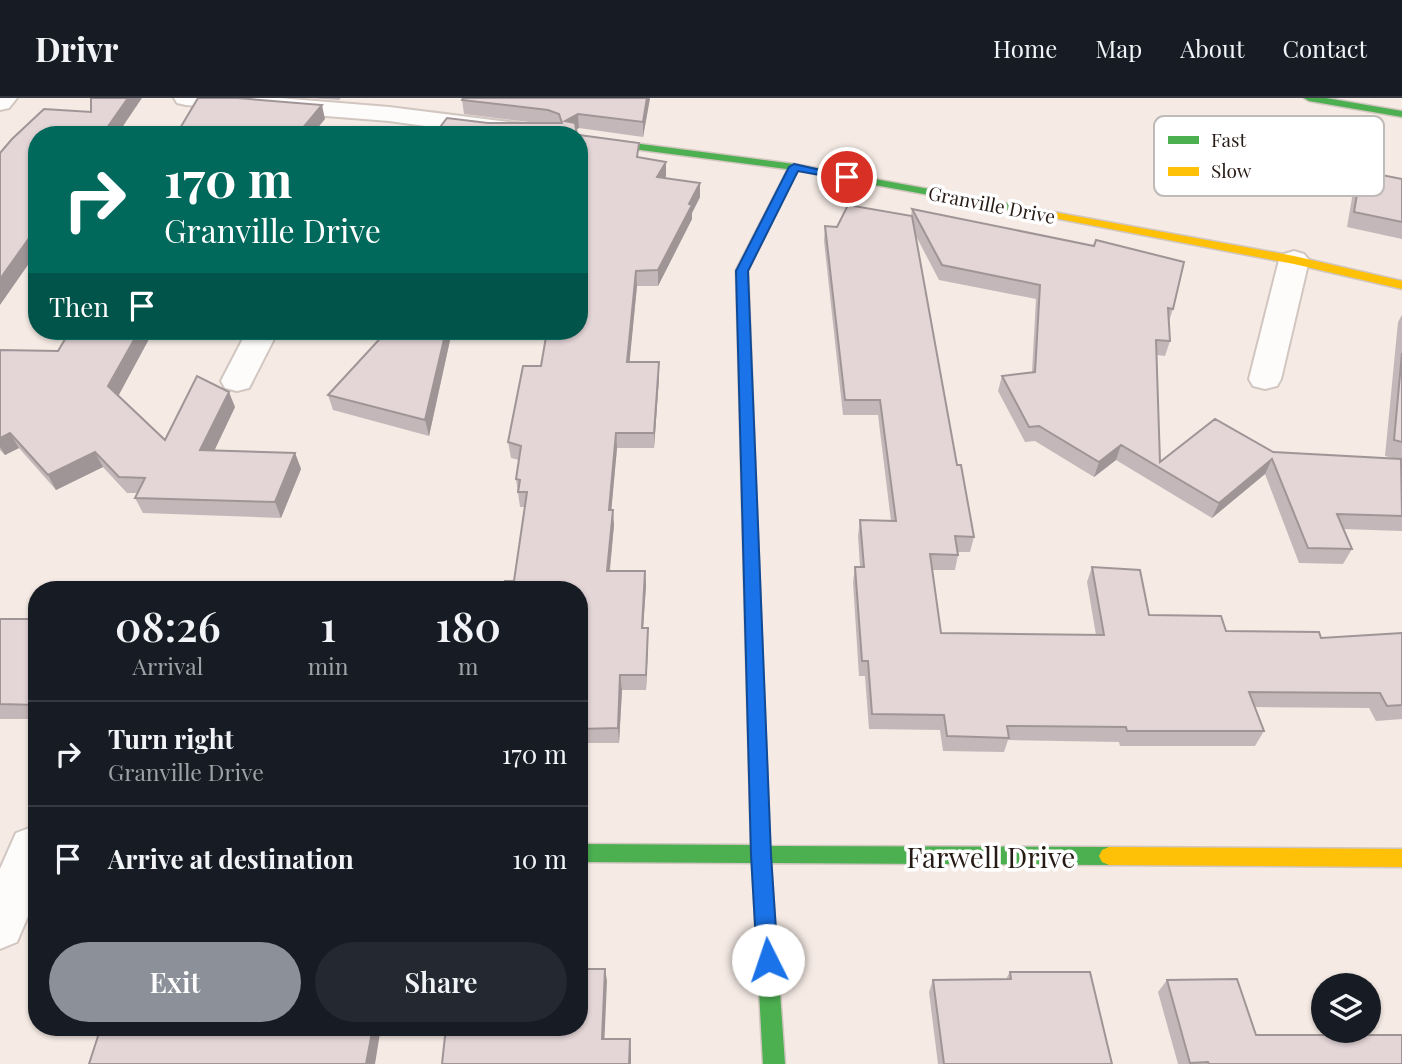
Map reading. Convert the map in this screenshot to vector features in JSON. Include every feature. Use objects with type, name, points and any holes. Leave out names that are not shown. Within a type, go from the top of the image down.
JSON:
[{"type":"main road","points":[[1308,98],[1402,114]]},
{"type":"main road","name":"Granville Drive","points":[[588,140],[794,167],[1294,260],[1402,285]]},
{"type":"main road","points":[[774,1064],[761,855],[742,271],[794,167]]},
{"type":"main road","name":"Farwell Drive","points":[[588,853],[1402,858]]},
{"type":"street","points":[[0,103],[5,98]]},
{"type":"street","points":[[186,98],[389,114],[480,126]]},
{"type":"street","points":[[381,126],[389,114]]},
{"type":"street","points":[[1265,379],[1294,260]]},
{"type":"street","points":[[237,381],[258,340]]},
{"type":"street","points":[[0,926],[23,848]]},
{"type":"building","points":[[91,98],[128,98],[108,126],[28,126],[28,240],[0,279],[0,153],[44,109],[91,112]]},
{"type":"building","points":[[198,98],[237,98],[322,105],[304,126],[181,126]]},
{"type":"building","points":[[647,98],[643,122],[578,114],[565,121],[575,123],[576,126],[441,126],[447,118],[488,123],[562,123],[559,114],[548,110],[462,100]]},
{"type":"building","points":[[588,136],[639,143],[637,157],[666,162],[657,177],[700,183],[689,204],[692,205],[658,270],[636,271],[627,362],[659,362],[654,433],[616,433],[607,571],[645,571],[642,628],[648,628],[646,675],[620,675],[618,728],[588,729],[588,581],[514,581],[527,492],[518,492],[520,480],[516,479],[521,446],[508,442],[523,366],[541,366],[545,340],[588,340]]},
{"type":"building","points":[[1384,175],[1402,179],[1402,222],[1354,212],[1357,196],[1384,196]]},
{"type":"building","points":[[848,205],[912,216],[957,465],[961,465],[974,537],[955,536],[958,555],[930,554],[941,633],[1104,635],[1092,567],[1140,570],[1149,615],[1221,616],[1226,631],[1319,632],[1321,638],[1402,633],[1402,705],[1387,706],[1380,693],[1249,692],[1264,731],[1127,731],[1126,727],[1007,726],[1009,738],[947,736],[944,715],[872,714],[868,661],[862,661],[855,567],[864,567],[860,520],[896,521],[880,400],[845,400],[825,226],[837,227]]},
{"type":"building","points":[[912,209],[1094,246],[1096,240],[1184,262],[1173,309],[1168,308],[1170,341],[1156,340],[1160,462],[1215,419],[1273,452],[1401,459],[1402,516],[1337,514],[1352,549],[1308,548],[1272,459],[1219,503],[1121,445],[1099,462],[1039,426],[1029,427],[1002,376],[1035,372],[1040,285],[942,265]]},
{"type":"building","points":[[65,340],[134,340],[108,386],[165,440],[197,376],[229,392],[200,450],[295,453],[275,502],[135,498],[145,478],[119,477],[95,452],[48,475],[10,433],[0,438],[0,350],[58,351]]},
{"type":"building","points":[[379,340],[444,340],[425,420],[328,395]]},
{"type":"building","points":[[1402,353],[1402,442],[1394,440]]},
{"type":"building","points":[[0,619],[28,619],[28,705],[0,704]]},
{"type":"building","points":[[588,969],[605,969],[602,1039],[630,1039],[629,1064],[442,1064],[445,1036],[588,1036]]},
{"type":"building","points":[[1010,972],[1090,972],[1112,1064],[944,1064],[933,980],[1011,979]]},
{"type":"building","points":[[1237,979],[1256,1035],[1311,1035],[1311,1043],[1381,1043],[1381,1035],[1402,1035],[1402,1064],[1190,1063],[1167,980]]},
{"type":"building","points":[[98,1036],[371,1036],[366,1064],[89,1064]]},
{"type":"traffic: fast","points":[[1309,98],[1402,114]]},
{"type":"traffic: fast","points":[[588,140],[794,167],[1037,212]]},
{"type":"traffic: fast","points":[[753,619],[761,855],[774,1064]]},
{"type":"traffic: fast","points":[[588,853],[1109,856]]},
{"type":"traffic: slow","points":[[753,619],[742,270],[794,167]]},
{"type":"traffic: slow","points":[[1037,212],[1294,260],[1402,285]]},
{"type":"traffic: slow","points":[[1109,856],[1402,858]]},
{"type":"route","points":[[768,960],[761,855],[742,271],[794,167],[847,177]]}]
